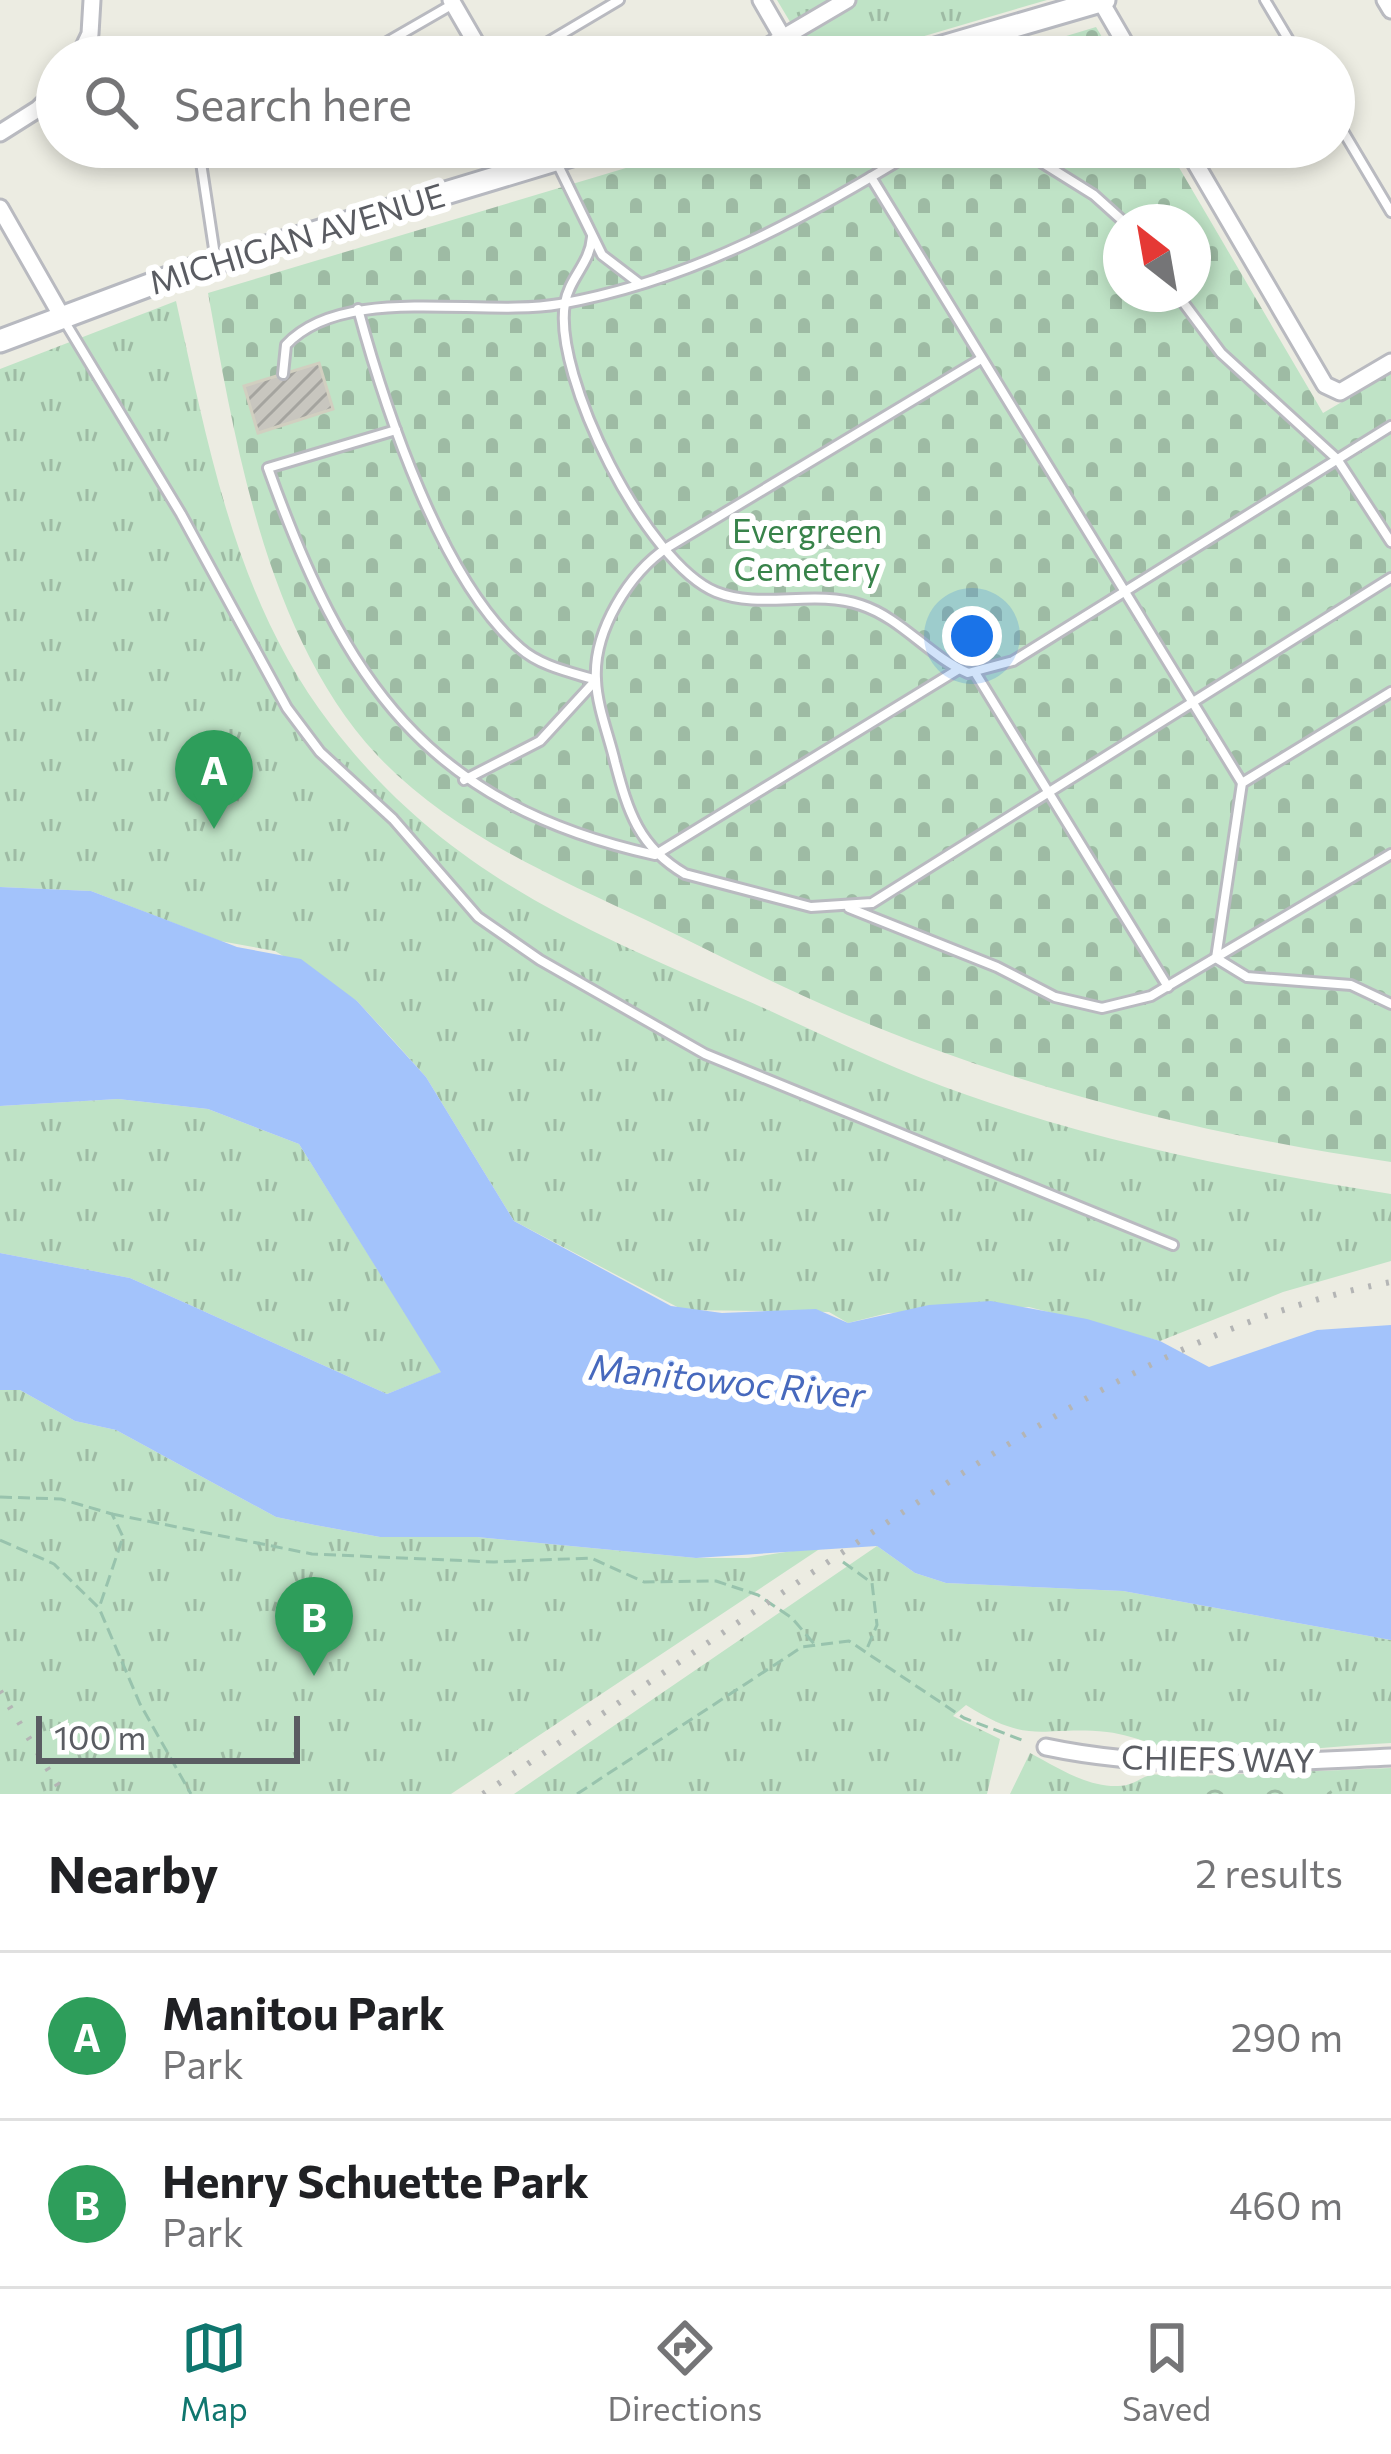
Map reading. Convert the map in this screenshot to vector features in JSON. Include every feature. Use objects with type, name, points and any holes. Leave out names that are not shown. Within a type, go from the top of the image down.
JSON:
[{"type":"street","points":[[89,36],[92,0]]},
{"type":"street","points":[[761,0],[782,36]]},
{"type":"street","points":[[785,36],[847,0]]},
{"type":"street","points":[[979,36],[1101,0],[1121,36]]},
{"type":"street","points":[[1385,0],[1391,10]]},
{"type":"street","points":[[452,2],[472,36]]},
{"type":"street","points":[[0,133],[36,111]]},
{"type":"street","name":"MICHIGAN AVENUE","points":[[0,341],[61,315],[509,168]]},
{"type":"street","points":[[1198,168],[1325,385],[1340,392],[1391,362]]},
{"type":"street","points":[[0,208],[61,315]]},
{"type":"street","name":"CHIEFS WAY","points":[[1046,1747],[1093,1757],[1189,1763],[1391,1757]]},
{"type":"lane","points":[[1265,0],[1286,36]]},
{"type":"lane","points":[[557,36],[614,1]]},
{"type":"lane","points":[[396,36],[452,2]]},
{"type":"lane","points":[[1355,151],[1391,212]]},
{"type":"lane","points":[[202,168],[216,263]]},
{"type":"lane","points":[[553,168],[613,266],[642,284]]},
{"type":"lane","points":[[283,374],[282,356],[297,334],[321,317],[358,309],[565,303],[642,284],[733,253],[886,168]]},
{"type":"lane","points":[[1051,168],[1104,204]]},
{"type":"lane","points":[[871,177],[1242,783],[1216,958]]},
{"type":"lane","points":[[592,237],[587,264],[565,303],[569,362],[627,492],[662,550],[697,582],[734,597],[863,605],[958,669],[976,674],[1013,661],[1391,426]]},
{"type":"lane","points":[[358,309],[396,430],[455,559],[506,634],[538,661],[596,680]]},
{"type":"lane","points":[[1190,312],[1221,353],[1337,459],[1391,542]]},
{"type":"lane","points":[[61,315],[181,514],[287,708],[320,752],[393,819],[478,917],[540,960],[705,1054],[1173,1245]]},
{"type":"lane","points":[[464,780],[540,741],[596,680],[620,601],[641,567],[981,359]]},
{"type":"lane","points":[[396,430],[268,468],[302,552],[369,681],[417,740],[464,780],[547,824],[655,855],[686,874],[811,907],[849,908],[997,967],[1079,1006],[1128,1005],[1168,987],[1391,854]]},
{"type":"lane","points":[[849,908],[895,891],[1391,578]]},
{"type":"lane","points":[[655,855],[958,669]]},
{"type":"lane","points":[[976,674],[1168,987]]},
{"type":"lane","points":[[596,680],[631,818],[655,855]]},
{"type":"lane","points":[[1242,783],[1391,692]]},
{"type":"lane","points":[[1216,958],[1247,977],[1351,985],[1391,1004]]},
{"type":"path","points":[[0,1497],[61,1499],[112,1514],[312,1554],[494,1562],[591,1558],[644,1582],[716,1581],[770,1602],[792,1618],[814,1645]]},
{"type":"path","points":[[99,1608],[123,1537],[112,1514]]},
{"type":"path","points":[[0,1540],[54,1564],[99,1608],[140,1704],[191,1794]]},
{"type":"path","points":[[843,1562],[872,1583],[877,1625],[866,1651]]},
{"type":"path","points":[[577,1794],[802,1647],[849,1641],[964,1718],[1046,1747]]},
{"type":"green space","points":[[777,0],[1047,0],[924,36],[798,36]]},
{"type":"green space","points":[[1096,27],[1101,36],[1066,36]]},
{"type":"green space","name":"Evergreen Cemetery","points":[[626,168],[1179,168],[1200,204],[1103,204],[1103,312],[1211,312],[1211,222],[1323,413],[1391,373],[1391,1162],[1181,1123],[975,1064],[793,991],[503,850],[405,782],[339,707],[283,597],[245,475],[208,293]]},
{"type":"green space","points":[[176,301],[214,468],[271,628],[298,678],[374,776],[467,857],[517,890],[624,946],[938,1085],[1124,1142],[1391,1194],[1391,1261],[1283,1292],[1160,1341],[1029,1307],[888,1313],[848,1323],[829,1312],[683,1310],[514,1221],[426,1077],[357,1001],[275,951],[220,941],[91,891],[0,887],[0,369]]},
{"type":"green space","points":[[118,1099],[208,1109],[299,1144],[442,1372],[387,1394],[130,1278],[0,1253],[0,1106]]},
{"type":"green space","points":[[0,1390],[20,1390],[75,1421],[116,1430],[276,1517],[315,1525],[380,1537],[477,1537],[696,1558],[748,1558],[824,1546],[451,1794],[0,1794]]},
{"type":"green space","points":[[877,1546],[915,1573],[946,1583],[1123,1591],[1391,1640],[1391,1743],[1196,1753],[1107,1732],[1022,1730],[966,1705],[953,1716],[1000,1739],[987,1794],[514,1794]]},
{"type":"green space","points":[[1030,1753],[1083,1780],[1118,1786],[1154,1775],[1391,1768],[1391,1794],[1010,1794]]},
{"type":"green space","points":[[1320,1771],[1333,1794],[1173,1794],[1172,1777]]},
{"type":"water","name":"Manitowoc River","points":[[0,887],[91,891],[237,947],[301,959],[357,1001],[426,1077],[514,1221],[671,1306],[722,1313],[816,1309],[848,1323],[929,1305],[991,1301],[1087,1319],[1160,1341],[1209,1367],[1317,1330],[1391,1325],[1391,1640],[1123,1591],[946,1583],[915,1573],[877,1546],[696,1558],[477,1537],[380,1537],[276,1517],[116,1430],[75,1421],[20,1390],[0,1390],[0,1253],[130,1278],[387,1394],[441,1372],[299,1144],[208,1109],[118,1099],[0,1106]]},
{"type":"building","points":[[319,363],[333,409],[258,433],[244,386]]},
{"type":"railway","points":[[483,1794],[963,1473],[1098,1392],[1240,1326],[1314,1300],[1391,1282]]},
{"type":"railway","points":[[0,1691],[63,1794]]},
{"type":"place","name":"Manitou Park","points":[[214,829]]},
{"type":"place","name":"Henry Schuette Park","points":[[314,1676]]}]
